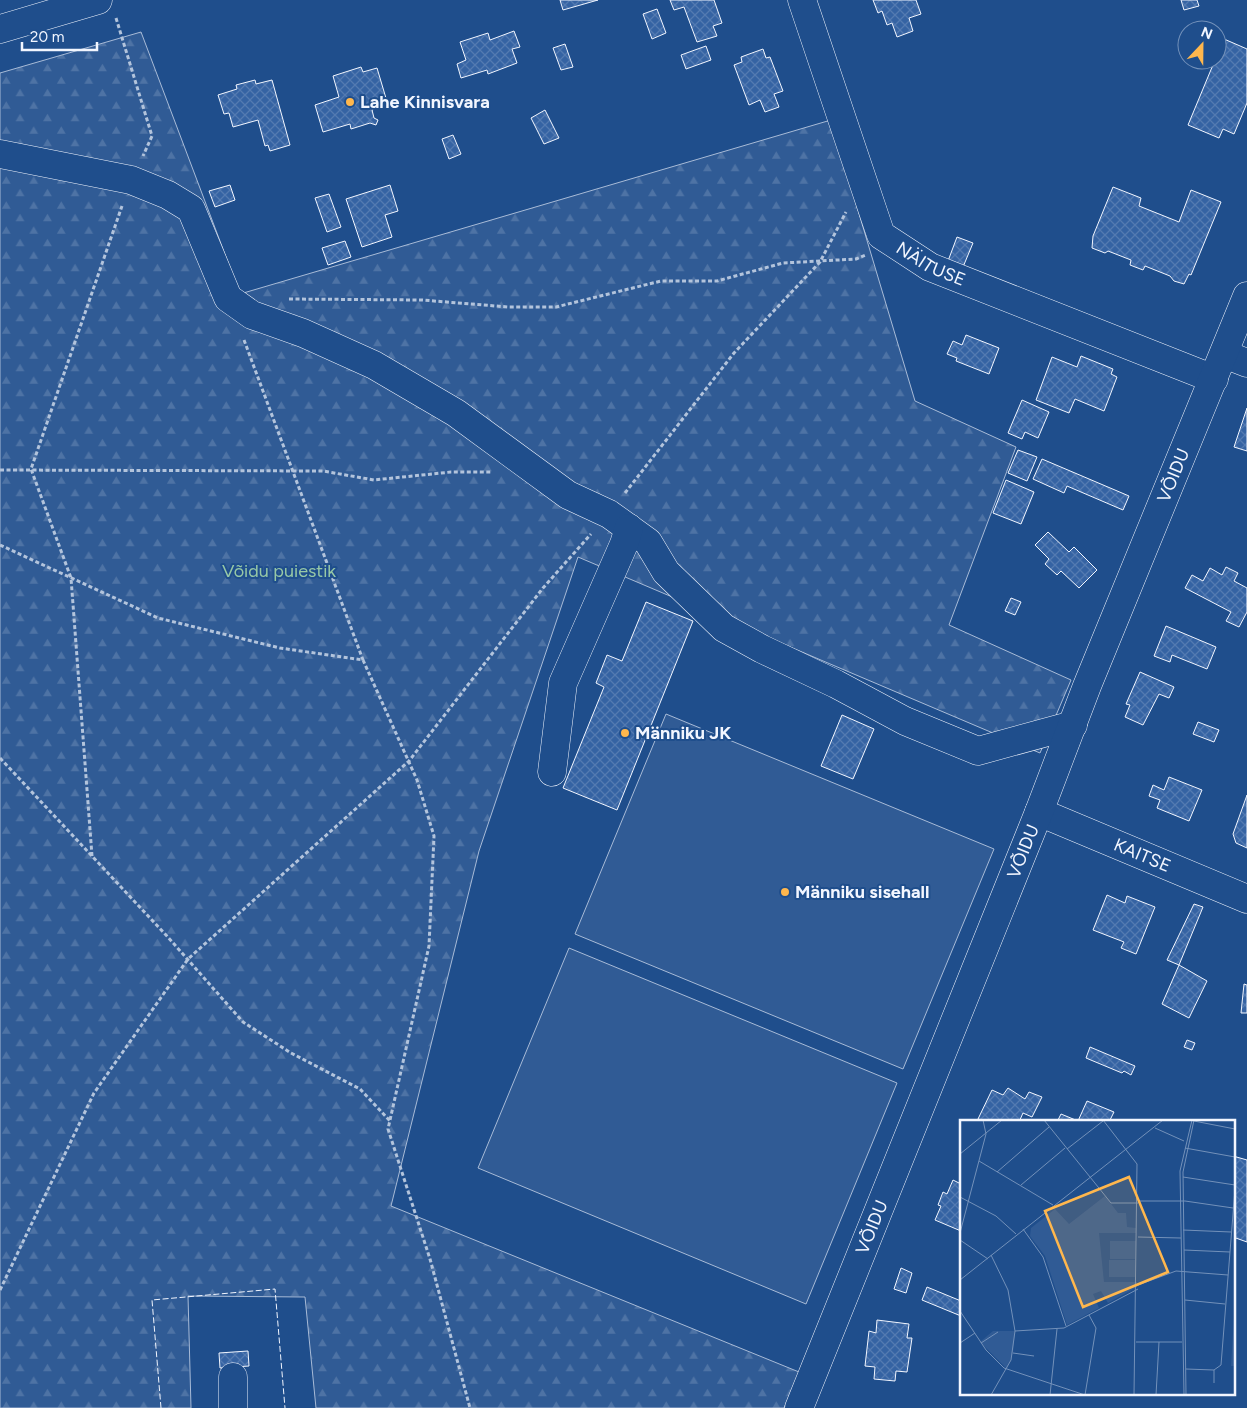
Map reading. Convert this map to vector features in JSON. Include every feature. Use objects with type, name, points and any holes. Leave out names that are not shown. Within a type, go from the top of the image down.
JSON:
[{"type":"main road","name":"NÄITUSE","points":[[802,0],[881,235],[930,267],[1214,379]]},
{"type":"main road","points":[[0,29],[107,7]]},
{"type":"main road","points":[[0,154],[131,180],[168,195],[192,209],[228,298],[252,315],[303,333],[374,365],[456,413],[568,495],[619,521],[648,542],[666,572],[724,628],[762,649],[836,684],[904,721],[978,751],[1073,725]]},
{"type":"main road","name":"VÕIDU","points":[[799,1408],[1039,812],[1087,686],[1214,379],[1236,358],[1247,296]]},
{"type":"main road","points":[[552,772],[563,683],[624,544],[619,521]]},
{"type":"main road","name":"KAITSE","points":[[1039,812],[1247,899]]},
{"type":"main road","points":[[232,1378],[233,1408]]},
{"type":"path","points":[[92,856],[71,578],[31,469],[131,180],[152,136],[107,7]]},
{"type":"path","points":[[0,1290],[94,1093],[188,959],[409,761],[543,588],[619,521],[734,353],[820,262],[863,179]]},
{"type":"path","points":[[287,298],[422,300],[508,307],[556,307],[661,282],[717,281],[783,263],[856,259],[895,244]]},
{"type":"path","points":[[242,335],[363,660],[417,780],[434,836],[428,946],[388,1129],[430,1259],[470,1408]]},
{"type":"path","points":[[0,470],[323,472],[374,480],[451,472],[535,471]]},
{"type":"path","points":[[0,545],[158,618],[280,648],[363,660]]},
{"type":"path","points":[[0,758],[188,959],[243,1022],[291,1053],[360,1089],[390,1121]]},
{"type":"green space","name":"Võidu puiestik","points":[[141,32],[240,294],[831,120],[915,401],[1016,447],[949,625],[1071,680],[1040,753],[578,557],[479,851],[391,1206],[799,1372],[784,1408],[316,1408],[305,1297],[188,1296],[191,1408],[0,1408],[0,73]]},
{"type":"shaded area","name":"Männiku sisehall","points":[[666,714],[994,849],[903,1069],[575,934]]},
{"type":"shaded area","points":[[569,948],[897,1083],[806,1304],[478,1168]]},
{"type":"building","points":[[560,0],[598,0],[563,10]]},
{"type":"building","points":[[670,0],[714,0],[722,23],[713,26],[717,36],[697,42],[684,7],[674,10]]},
{"type":"building","points":[[873,0],[916,0],[921,14],[909,18],[913,31],[897,37],[892,23],[887,25],[882,11],[878,13]]},
{"type":"building","points":[[1181,0],[1197,0],[1199,6],[1184,10]]},
{"type":"building","points":[[657,9],[666,33],[652,39],[643,14]]},
{"type":"building","points":[[514,31],[520,47],[512,49],[517,63],[488,74],[487,70],[461,78],[457,64],[466,60],[460,42],[488,33],[490,40]]},
{"type":"building","points":[[1227,40],[1247,49],[1247,103],[1234,134],[1223,129],[1219,138],[1188,125],[1211,70],[1227,70]]},
{"type":"building","points":[[565,44],[573,67],[561,70],[553,48]]},
{"type":"building","points":[[706,46],[711,60],[686,69],[681,55]]},
{"type":"building","points":[[763,49],[766,58],[770,57],[783,91],[774,94],[779,107],[765,112],[760,100],[749,105],[734,65],[742,62],[741,57]]},
{"type":"building","points":[[361,67],[363,72],[377,68],[388,105],[372,110],[374,118],[378,120],[376,125],[370,123],[351,129],[350,124],[323,132],[315,105],[339,97],[333,76]]},
{"type":"building","points":[[255,80],[256,84],[272,80],[290,145],[270,151],[268,145],[265,146],[258,120],[233,127],[229,113],[224,114],[218,95],[237,89],[236,85]]},
{"type":"building","points":[[545,110],[559,138],[544,144],[531,118]]},
{"type":"building","points":[[453,135],[461,154],[449,159],[442,139]]},
{"type":"building","points":[[230,185],[235,200],[215,207],[209,191]]},
{"type":"building","points":[[390,185],[398,211],[385,215],[392,237],[362,247],[346,199]]},
{"type":"building","points":[[1113,187],[1141,198],[1139,206],[1179,222],[1191,190],[1221,202],[1191,275],[1189,274],[1184,284],[1145,266],[1143,270],[1130,265],[1131,260],[1108,251],[1105,253],[1092,248],[1093,236]]},
{"type":"building","points":[[329,194],[341,227],[327,232],[315,198]]},
{"type":"building","points":[[957,237],[973,243],[963,267],[948,261]]},
{"type":"building","points":[[345,241],[351,257],[328,265],[322,248]]},
{"type":"building","points":[[966,335],[999,348],[989,374],[956,361],[957,358],[947,354],[953,341],[962,345]]},
{"type":"building","points":[[1081,356],[1113,369],[1111,374],[1117,377],[1104,411],[1075,399],[1069,413],[1036,400],[1052,357],[1077,367]]},
{"type":"building","points":[[1022,400],[1049,412],[1038,438],[1025,432],[1022,439],[1008,433]]},
{"type":"building","points":[[1247,408],[1247,451],[1234,447]]},
{"type":"building","points":[[1018,450],[1037,457],[1027,481],[1008,473]]},
{"type":"building","points":[[1042,459],[1129,496],[1123,510],[1067,486],[1064,493],[1033,479]]},
{"type":"building","points":[[1006,480],[1034,492],[1021,524],[993,513]]},
{"type":"building","points":[[1048,532],[1069,552],[1074,547],[1097,570],[1079,588],[1061,571],[1057,575],[1045,564],[1049,559],[1035,545]]},
{"type":"building","points":[[1226,567],[1238,573],[1234,581],[1247,588],[1247,612],[1239,627],[1226,621],[1231,612],[1185,588],[1192,575],[1203,581],[1210,568],[1222,575]]},
{"type":"building","points":[[1011,598],[1021,602],[1015,615],[1005,611]]},
{"type":"building","points":[[646,602],[693,621],[617,810],[563,788],[604,687],[596,683],[607,655],[622,661]]},
{"type":"building","points":[[1166,626],[1216,647],[1207,669],[1172,655],[1170,662],[1154,656]]},
{"type":"building","points":[[1140,672],[1174,687],[1169,698],[1159,694],[1143,725],[1125,717],[1130,705],[1126,704]]},
{"type":"building","points":[[842,715],[874,729],[853,779],[821,766]]},
{"type":"building","points":[[1198,722],[1219,730],[1214,742],[1193,734]]},
{"type":"building","points":[[1169,777],[1202,790],[1189,821],[1157,808],[1160,800],[1149,796],[1153,785],[1164,790]]},
{"type":"building","points":[[1247,795],[1247,848],[1236,843],[1233,834]]},
{"type":"building","points":[[1107,895],[1125,903],[1127,896],[1155,907],[1136,954],[1121,948],[1124,942],[1093,930]]},
{"type":"building","points":[[1194,904],[1203,907],[1179,965],[1167,960]]},
{"type":"building","points":[[1179,965],[1207,981],[1189,1018],[1162,1004]]},
{"type":"building","points":[[1244,984],[1247,985],[1247,1013],[1241,1013]]},
{"type":"building","points":[[1187,1040],[1195,1043],[1192,1050],[1184,1047]]},
{"type":"building","points":[[1090,1047],[1135,1066],[1131,1075],[1086,1058]]},
{"type":"building","points":[[1008,1088],[1025,1099],[1029,1092],[1042,1097],[1032,1117],[1023,1113],[1020,1120],[978,1119],[992,1090],[1003,1095]]},
{"type":"building","points":[[1087,1101],[1114,1112],[1110,1120],[1078,1120]]},
{"type":"building","points":[[1061,1114],[1076,1120],[1058,1120]]},
{"type":"building","points":[[1234,1156],[1247,1160],[1247,1242],[1234,1237]]},
{"type":"building","points":[[953,1180],[960,1184],[960,1231],[935,1220],[941,1206],[938,1205],[943,1192],[947,1194]]},
{"type":"building","points":[[901,1268],[912,1273],[906,1293],[894,1289]]},
{"type":"building","points":[[927,1287],[960,1301],[960,1316],[922,1300]]},
{"type":"building","points":[[877,1320],[909,1324],[907,1338],[912,1338],[907,1372],[896,1371],[895,1381],[874,1379],[875,1367],[865,1366],[869,1331],[876,1333]]},
{"type":"building","points":[[248,1351],[249,1366],[220,1368],[219,1353]]},
{"type":"fence","points":[[161,1408],[152,1300],[275,1289],[285,1408]]},
{"type":"place","name":"Lahe Kinnisvara","points":[[350,102]]},
{"type":"place","name":"Männiku JK","points":[[625,733]]},
{"type":"place","name":"Männiku sisehall","points":[[785,892]]}]
